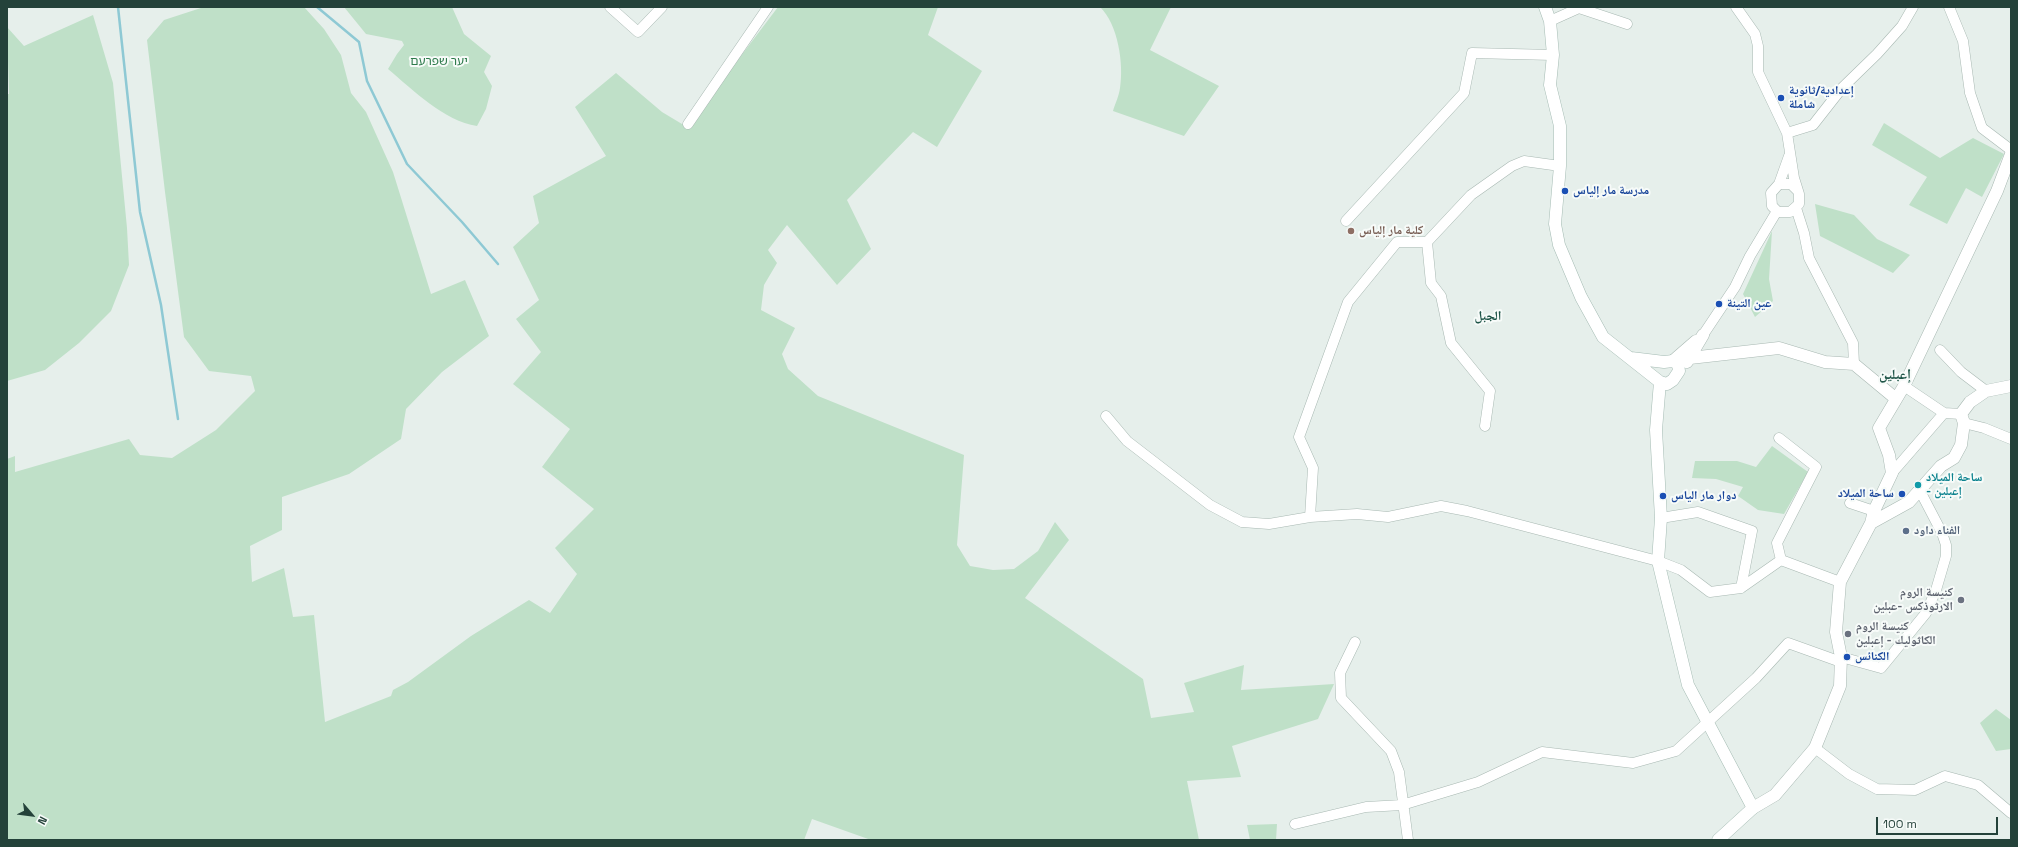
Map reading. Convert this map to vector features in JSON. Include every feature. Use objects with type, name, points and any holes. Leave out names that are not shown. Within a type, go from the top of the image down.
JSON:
[{"type":"street","points":[[610,7],[638,32],[662,7]]},
{"type":"street","points":[[688,124],[768,7]]},
{"type":"street","points":[[1545,7],[1550,21],[1553,55],[1550,85],[1560,126],[1560,166],[1555,224],[1559,245],[1581,297],[1603,337],[1663,381]]},
{"type":"street","points":[[1736,7],[1755,34],[1758,46],[1758,72],[1787,133],[1800,199],[1796,208],[1786,213],[1777,210],[1772,206],[1770,197],[1773,189],[1780,184],[1791,184],[1798,191]]},
{"type":"street","points":[[1787,133],[1813,125],[1842,88],[1877,54],[1902,26],[1913,7]]},
{"type":"street","points":[[1949,7],[1963,41],[1970,94],[1982,128],[2011,150]]},
{"type":"street","points":[[1550,21],[1579,8],[1627,24]]},
{"type":"street","points":[[1346,221],[1464,93],[1472,53],[1553,55]]},
{"type":"street","points":[[1780,184],[1790,152]]},
{"type":"street","points":[[1892,473],[1889,455],[1879,428],[1895,398],[1904,386],[1997,191],[2011,154]]},
{"type":"street","points":[[1310,517],[1313,468],[1299,438],[1348,302],[1397,242],[1427,242],[1471,195],[1512,166],[1524,161],[1560,166]]},
{"type":"street","points":[[1796,208],[1804,233],[1809,258],[1854,343],[1854,364]]},
{"type":"street","points":[[1690,358],[1703,335],[1735,287],[1750,256],[1777,210]]},
{"type":"street","points":[[1427,242],[1431,283],[1441,296],[1451,343],[1490,391],[1485,426]]},
{"type":"street","points":[[1703,335],[1672,364],[1663,381],[1657,409],[1656,430],[1661,518],[1658,562],[1688,685],[1753,808]]},
{"type":"street","points":[[1663,381],[1658,371],[1672,364],[1690,358],[1779,348],[1825,362],[1854,364],[1895,398]]},
{"type":"street","points":[[1940,350],[1961,372],[1986,391]]},
{"type":"street","points":[[1631,358],[1672,364]]},
{"type":"street","points":[[1904,386],[1944,413],[2011,439]]},
{"type":"street","points":[[1873,517],[1909,502],[1941,466],[1954,458],[1961,445],[1962,419],[1970,402],[1986,391],[2009,389]]},
{"type":"street","points":[[1718,840],[1753,808],[1775,795],[1815,748],[1840,686],[1841,659],[1836,632],[1840,582],[1873,517],[1892,473],[1944,413]]},
{"type":"street","points":[[1106,416],[1127,441],[1210,505],[1242,522],[1269,524],[1310,517],[1357,514],[1388,517],[1441,506],[1467,511],[1658,562],[1681,570],[1710,592],[1741,588],[1781,560]]},
{"type":"street","points":[[1779,438],[1816,467],[1777,542],[1781,560]]},
{"type":"street","points":[[1295,824],[1366,807],[1402,805],[1478,782],[1542,752],[1633,763],[1676,751],[1756,678],[1788,643],[1841,659],[1881,668],[1926,613],[1946,556],[1946,545],[1919,489]]},
{"type":"street","points":[[1850,503],[1873,517]]},
{"type":"street","points":[[1661,518],[1698,512],[1752,531],[1741,588]]},
{"type":"street","points":[[1781,560],[1840,582]]},
{"type":"street","points":[[1355,642],[1340,672],[1341,698],[1391,751],[1399,772],[1402,805],[1408,840]]},
{"type":"street","points":[[1815,748],[1849,774],[1878,789],[1916,790],[1945,776],[1978,785],[2011,813]]},
{"type":"green space","points":[[204,7],[304,7],[324,29],[341,55],[351,93],[366,112],[393,172],[431,294],[465,280],[489,336],[442,372],[406,409],[401,439],[349,474],[282,497],[282,530],[250,546],[252,582],[284,568],[293,617],[314,615],[325,722],[391,696],[393,690],[408,682],[471,636],[529,600],[550,613],[577,574],[555,548],[594,509],[542,467],[570,429],[513,384],[541,352],[516,319],[539,300],[513,247],[539,223],[533,196],[606,156],[575,107],[616,73],[662,112],[687,127],[778,7],[938,7],[928,35],[982,71],[937,147],[913,132],[847,200],[871,249],[837,285],[787,225],[768,250],[777,263],[764,285],[761,310],[795,328],[782,354],[788,369],[818,396],[964,455],[957,545],[970,566],[993,570],[1014,569],[1038,551],[1055,522],[1069,540],[1025,598],[1143,679],[1151,718],[1194,712],[1184,683],[1244,665],[1241,690],[1334,684],[1318,719],[1232,746],[1241,777],[1187,781],[1199,840],[871,840],[812,819],[804,840],[7,840],[7,459],[15,456],[15,472],[129,439],[140,455],[172,458],[216,430],[255,391],[251,376],[209,371],[184,337],[147,40],[164,20]]},
{"type":"green space","name":"יער שפרעם","points":[[344,7],[452,7],[464,34],[491,56],[484,72],[492,86],[486,109],[477,126],[453,118],[430,104],[388,69],[404,45],[402,41],[366,34]]},
{"type":"green space","points":[[1100,7],[1171,7],[1150,50],[1219,86],[1184,136],[1113,111],[1120,88],[1120,56],[1111,23]]},
{"type":"green space","points":[[93,15],[113,83],[127,228],[129,265],[111,311],[79,343],[45,370],[7,381],[7,94],[9,94],[7,27],[24,46]]},
{"type":"green space","points":[[1884,123],[1940,158],[1973,138],[2004,154],[1982,197],[1966,188],[1947,224],[1909,205],[1927,177],[1872,145]]},
{"type":"green space","points":[[1815,204],[1854,215],[1877,239],[1910,255],[1893,273],[1820,236]]},
{"type":"green space","points":[[1772,231],[1769,279],[1773,301],[1755,317],[1743,294]]},
{"type":"green space","points":[[1772,446],[1808,472],[1784,514],[1758,510],[1738,496],[1743,487],[1716,479],[1692,478],[1695,461],[1737,461],[1756,467]]},
{"type":"green space","points":[[1996,709],[2011,720],[2011,749],[1996,751],[1980,723]]},
{"type":"green space","points":[[1277,824],[1276,840],[1250,840],[1247,825]]},
{"type":"waterway","points":[[118,7],[140,212],[161,305],[178,419]]},
{"type":"waterway","points":[[317,7],[359,42],[367,81],[407,164],[462,222],[498,264]]},
{"type":"place","name":"إعدادية/ثانوية شاملة","points":[[1781,98]]},
{"type":"place","name":"مدرسة مار إلياس","points":[[1565,191]]},
{"type":"place","name":"كلية مار إلياس","points":[[1351,231]]},
{"type":"place","name":"عين التينة","points":[[1719,304]]},
{"type":"place","name":"ساحة الميلاد - إعبلين","points":[[1918,485]]},
{"type":"place","name":"ساحة الميلاد","points":[[1902,494]]},
{"type":"place","name":"دوار مار الياس","points":[[1663,496]]},
{"type":"place","name":"الفناء داود","points":[[1906,531]]},
{"type":"place","name":"كنيسة الروم الارثوذكس -عبلين","points":[[1961,600]]},
{"type":"place","name":"كنيسة الروم الكاثوليك - إعبلين","points":[[1848,634]]},
{"type":"place","name":"الكنائس","points":[[1847,657]]},
{"type":"district","name":"الجبل","points":[[1488,316]]},
{"type":"district","name":"إعبلين","points":[[1895,375]]}]
